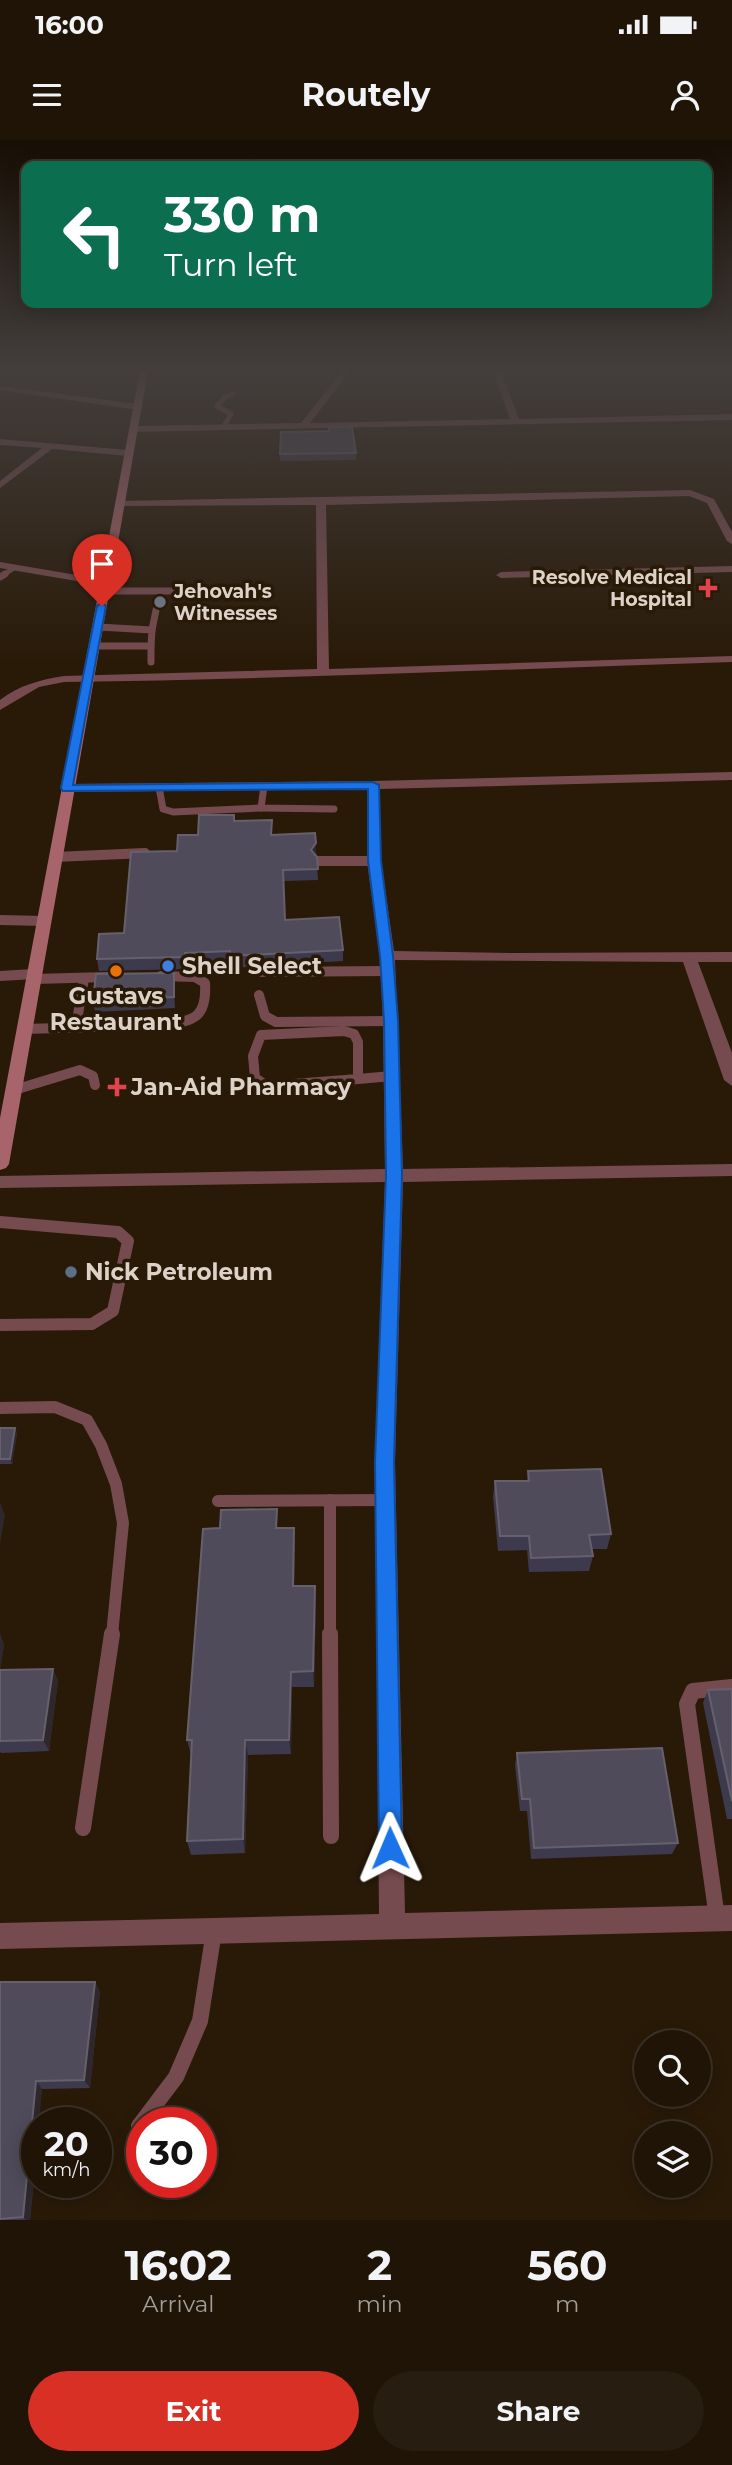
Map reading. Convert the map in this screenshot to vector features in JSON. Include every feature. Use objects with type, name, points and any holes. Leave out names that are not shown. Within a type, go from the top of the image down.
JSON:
[{"type":"main road","points":[[0,1164],[7,1090],[25,1029],[126,468]]},
{"type":"street","points":[[0,485],[22,468]]},
{"type":"street","points":[[120,503],[321,502],[690,493],[711,500],[732,541]]},
{"type":"street","points":[[321,502],[323,674]]},
{"type":"street","points":[[0,565],[105,587]]},
{"type":"street","points":[[501,575],[732,569]]},
{"type":"street","points":[[0,706],[17,693],[47,681],[732,659]]},
{"type":"street","points":[[67,788],[373,785],[732,776]]},
{"type":"street","points":[[373,785],[374,861],[387,963],[391,1021],[394,1175],[385,1500],[392,1926]]},
{"type":"street","points":[[689,957],[732,1080]]},
{"type":"street","points":[[387,963],[514,958],[732,957]]},
{"type":"street","points":[[0,1182],[732,1170]]},
{"type":"street","points":[[0,1936],[724,1918]]},
{"type":"lane","points":[[0,577],[14,568]]},
{"type":"lane","points":[[105,587],[213,591]]},
{"type":"lane","points":[[150,662],[156,610]]},
{"type":"lane","points":[[98,627],[152,630]]},
{"type":"lane","points":[[95,646],[151,646]]},
{"type":"lane","points":[[261,808],[264,786]]},
{"type":"lane","points":[[159,787],[163,809],[173,811],[334,809]]},
{"type":"lane","points":[[55,856],[159,853]]},
{"type":"lane","points":[[319,861],[374,861]]},
{"type":"lane","points":[[0,920],[44,921]]},
{"type":"lane","points":[[254,972],[387,963]]},
{"type":"lane","points":[[0,976],[124,977]]},
{"type":"lane","points":[[25,1029],[187,1023],[201,1013],[207,1001],[205,983],[195,977],[151,976]]},
{"type":"lane","points":[[76,1027],[84,978]]},
{"type":"lane","points":[[259,995],[263,1014],[268,1020],[276,1022],[391,1021]]},
{"type":"lane","points":[[358,1079],[358,1042],[354,1034],[344,1031],[268,1034],[261,1035],[256,1042],[253,1078],[260,1084],[358,1079],[392,1076]]},
{"type":"lane","points":[[7,1090],[80,1070],[93,1076],[95,1086]]},
{"type":"lane","points":[[0,1222],[118,1232],[128,1241],[113,1311],[105,1318],[92,1324],[0,1325]]},
{"type":"lane","points":[[0,1408],[55,1407],[87,1420],[116,1484],[122,1523],[113,1625],[83,1828]]},
{"type":"lane","points":[[330,1500],[331,1836]]},
{"type":"lane","points":[[219,1501],[385,1500]]},
{"type":"lane","points":[[724,1918],[687,1704],[693,1690],[732,1687]]},
{"type":"lane","points":[[153,2107],[176,2077],[200,2021],[215,1929]]},
{"type":"building","points":[[199,815],[234,815],[234,821],[272,820],[271,835],[315,833],[316,843],[311,850],[317,857],[318,869],[283,870],[285,920],[339,917],[343,950],[230,956],[230,951],[185,953],[185,957],[97,959],[99,934],[124,933],[131,852],[177,851],[178,835],[198,835]]},
{"type":"building","points":[[174,973],[174,997],[93,1001],[96,974]]},
{"type":"building","points":[[0,1428],[15,1428],[10,1459],[0,1459]]},
{"type":"building","points":[[601,1469],[611,1534],[589,1535],[593,1556],[531,1558],[529,1536],[500,1536],[495,1481],[529,1481],[528,1471]]},
{"type":"building","points":[[277,1509],[276,1528],[294,1528],[293,1586],[315,1586],[313,1671],[291,1672],[289,1740],[245,1740],[243,1839],[187,1841],[192,1740],[187,1740],[203,1529],[220,1528],[221,1510]]},
{"type":"building","points":[[53,1669],[43,1740],[0,1741],[0,1670]]},
{"type":"building","points":[[732,1689],[732,1801],[708,1690]]},
{"type":"building","points":[[662,1748],[678,1843],[534,1848],[530,1799],[522,1799],[517,1753]]},
{"type":"building","points":[[0,1982],[95,1982],[84,2080],[36,2081],[34,2107],[21,2107],[21,2198],[25,2198],[23,2217],[0,2219]]},
{"type":"place","name":"Resolve Medical Hospital","points":[[708,588]]},
{"type":"place","name":"Jehovah's Witnesses","points":[[160,602]]},
{"type":"place","name":"Shell Select","points":[[168,966]]},
{"type":"place","name":"Gustavs Restaurant","points":[[116,971]]},
{"type":"place","name":"Jan-Aid Pharmacy","points":[[117,1087]]},
{"type":"place","name":"Nick Petroleum","points":[[71,1272]]},
{"type":"route","points":[[102,606],[67,788],[373,785],[374,861],[387,956],[391,1021],[394,1175],[385,1462],[390,1848]]}]
